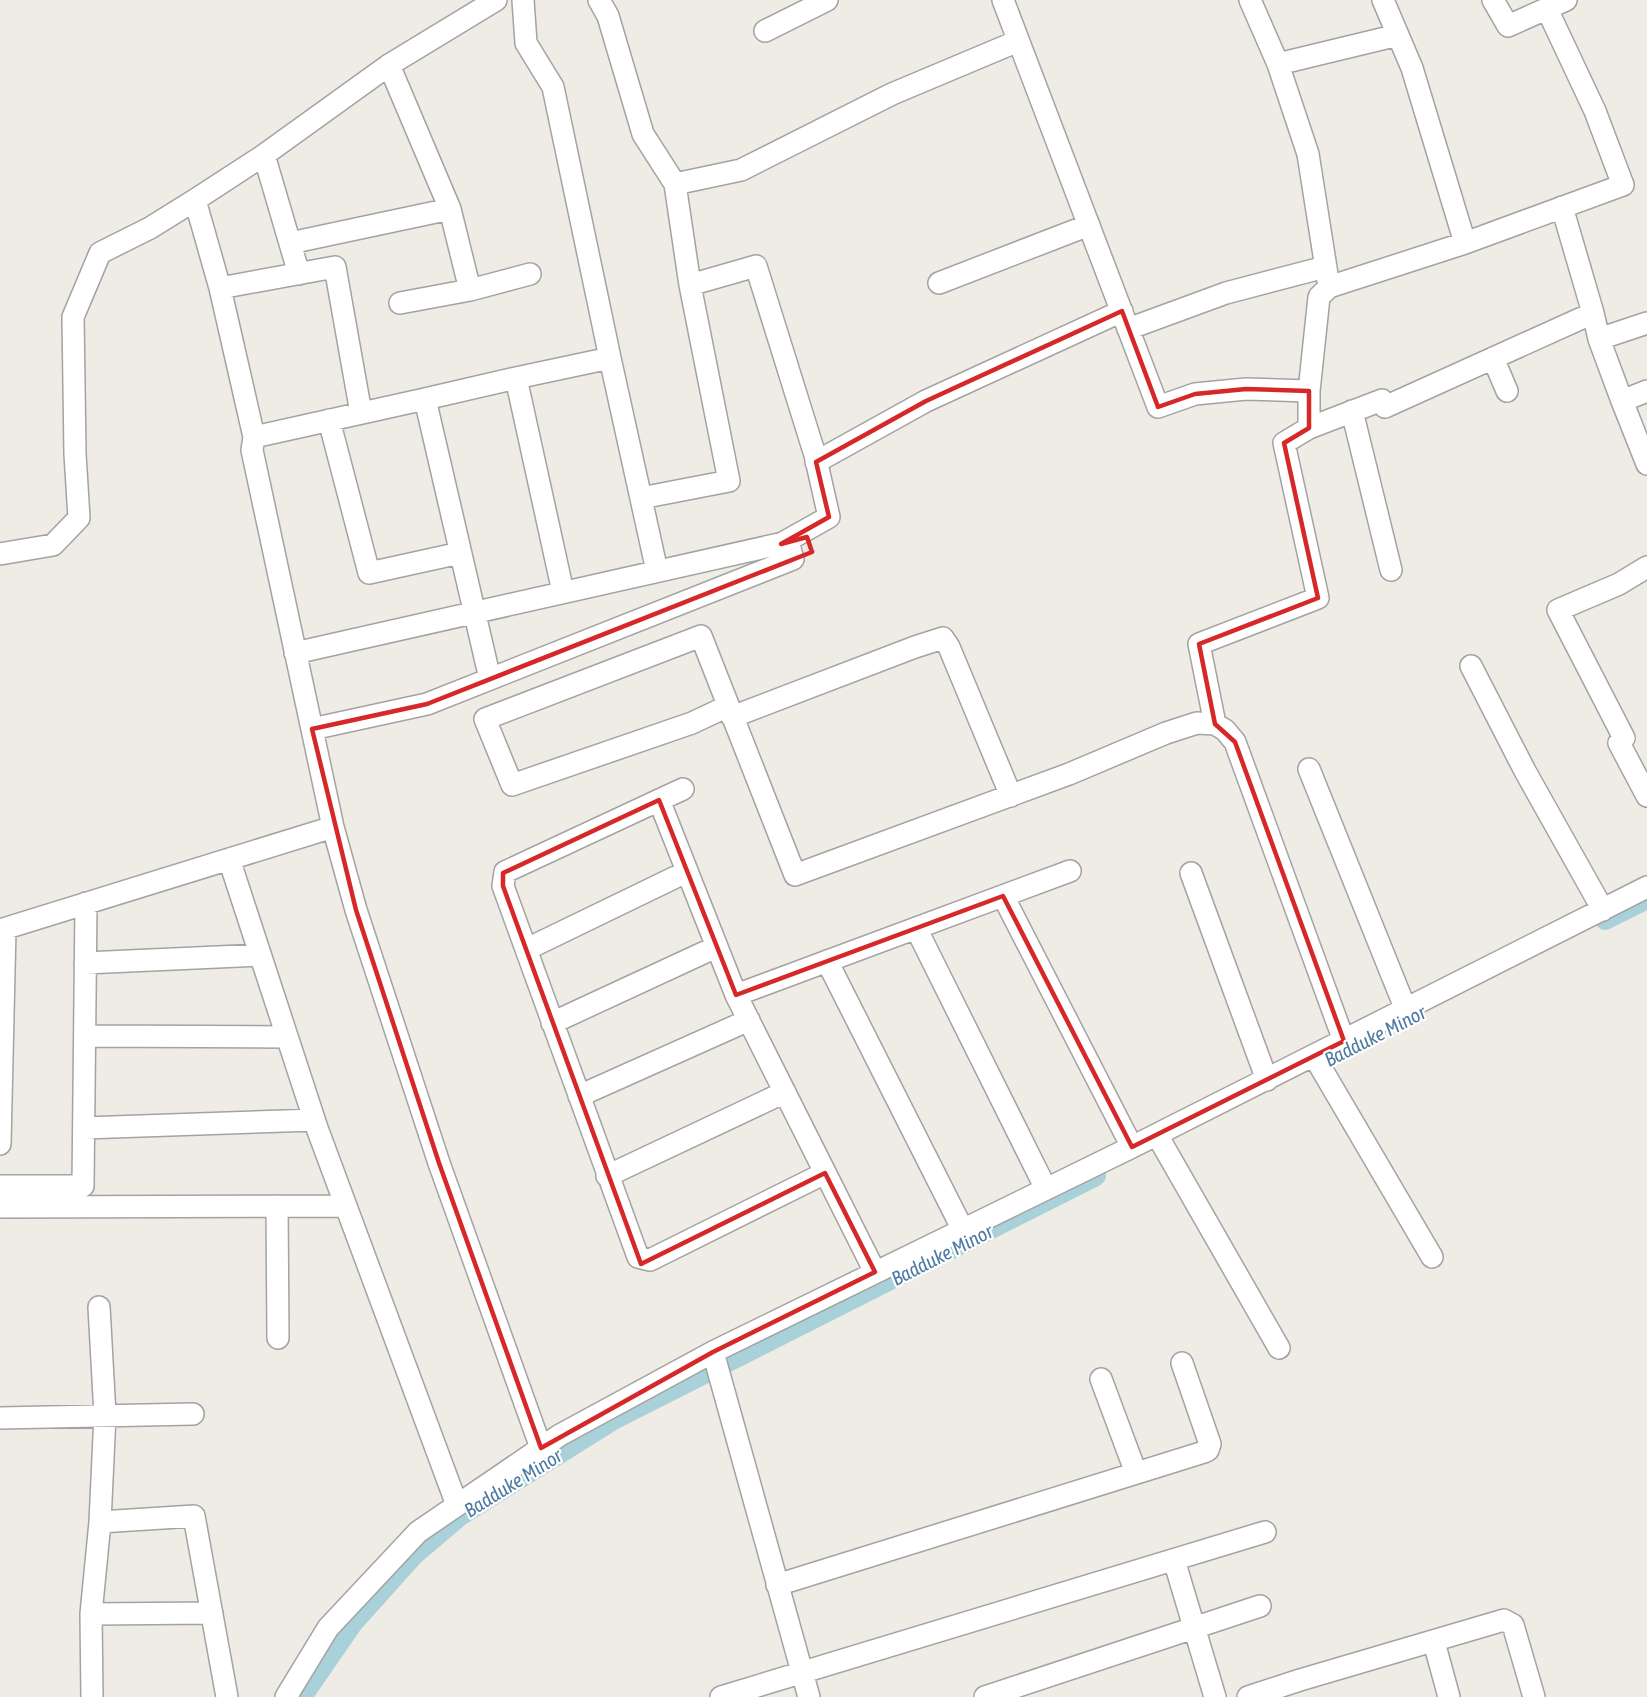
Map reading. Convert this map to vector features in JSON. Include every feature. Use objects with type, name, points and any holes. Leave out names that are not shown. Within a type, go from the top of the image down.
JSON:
[{"type":"street","points":[[0,554],[53,545],[79,518],[75,454],[73,317],[100,253],[150,228],[195,200],[264,155],[389,65],[496,0]]},
{"type":"street","points":[[523,0],[526,43],[553,87],[657,571]]},
{"type":"street","points":[[599,0],[608,16],[643,134],[675,184],[690,285],[729,481],[641,498]]},
{"type":"street","points":[[765,31],[827,0]]},
{"type":"street","points":[[1003,0],[1158,407],[1195,394],[1246,389],[1309,391]]},
{"type":"street","points":[[1250,0],[1278,64],[1308,154],[1327,277],[1319,297],[1309,391],[1309,428]]},
{"type":"street","points":[[1383,0],[1412,68],[1465,243]]},
{"type":"street","points":[[816,462],[926,401],[1125,320],[1226,293],[1327,277],[1465,243],[1623,185],[1557,4],[1508,26],[1493,0]]},
{"type":"street","points":[[1278,64],[1398,35]]},
{"type":"street","points":[[675,184],[741,170],[892,94],[1018,41]]},
{"type":"street","points":[[389,65],[450,208],[470,290]]},
{"type":"street","points":[[264,155],[299,274]]},
{"type":"street","points":[[195,200],[220,288],[254,437],[252,450],[295,653],[333,826],[356,910],[439,1163],[541,1448]]},
{"type":"street","points":[[1562,207],[1599,339],[1647,464]]},
{"type":"street","points":[[290,243],[450,208]]},
{"type":"street","points":[[939,283],[1089,225]]},
{"type":"street","points":[[690,285],[756,266],[816,462],[829,517],[781,544]]},
{"type":"street","points":[[220,288],[336,267],[361,413]]},
{"type":"street","points":[[400,303],[470,290],[530,274]]},
{"type":"street","points":[[1215,724],[1199,644],[1318,598],[1284,443],[1309,428],[1382,400],[1385,407],[1593,313]]},
{"type":"street","points":[[1599,339],[1647,323]]},
{"type":"street","points":[[254,437],[610,358]]},
{"type":"street","points":[[1493,358],[1507,391]]},
{"type":"street","points":[[516,378],[563,592]]},
{"type":"street","points":[[1622,401],[1647,390]]},
{"type":"street","points":[[425,399],[490,679]]},
{"type":"street","points":[[1352,411],[1391,570]]},
{"type":"street","points":[[329,420],[369,573],[460,553]]},
{"type":"street","points":[[295,653],[788,542],[793,559],[427,704],[312,729]]},
{"type":"street","points":[[1647,567],[1619,584],[1558,610],[1624,738],[1620,743],[1647,796]]},
{"type":"street","points":[[1011,796],[950,647],[943,638],[730,712],[512,785],[485,719],[701,636],[730,712],[795,875],[1011,796],[1069,774],[1166,733],[1197,723],[1215,724],[1225,730],[1235,742],[1344,1041]]},
{"type":"street","points":[[1472,666],[1525,771],[1603,910]]},
{"type":"street","points":[[1310,769],[1406,1010]]},
{"type":"street","points":[[683,789],[505,872],[503,886],[607,1176],[638,1257],[650,1260],[825,1173]]},
{"type":"street","points":[[659,800],[736,995],[875,1272]]},
{"type":"street","points":[[0,1144],[2,930],[333,826]]},
{"type":"street","points":[[229,859],[317,1128]]},
{"type":"street","points":[[736,995],[1070,871]]},
{"type":"street","points":[[527,949],[687,872]]},
{"type":"street","points":[[1191,873],[1267,1080]]},
{"type":"street","points":[[286,1697],[328,1628],[418,1532],[560,1435],[713,1353],[1132,1147],[1162,1144],[1267,1080],[1647,887]]},
{"type":"street","points":[[1003,896],[1132,1147]]},
{"type":"street","points":[[0,1186],[83,1186],[86,903]]},
{"type":"street","points":[[916,928],[1046,1189]]},
{"type":"street","points":[[552,1023],[716,947]]},
{"type":"street","points":[[86,963],[260,955]]},
{"type":"street","points":[[827,961],[963,1230]]},
{"type":"street","points":[[579,1096],[748,1020]]},
{"type":"street","points":[[85,1036],[287,1037]]},
{"type":"street","points":[[1314,1056],[1432,1257]]},
{"type":"street","points":[[607,1176],[785,1092]]},
{"type":"street","points":[[84,1128],[314,1120],[457,1505]]},
{"type":"street","points":[[1162,1144],[1279,1348]]},
{"type":"street","points":[[0,1206],[346,1206]]},
{"type":"street","points":[[277,1206],[278,1338]]},
{"type":"street","points":[[92,1697],[91,1614],[100,1522],[105,1415],[99,1307]]},
{"type":"street","points":[[713,1353],[808,1697]]},
{"type":"street","points":[[777,1585],[1208,1450],[1210,1444],[1182,1363]]},
{"type":"street","points":[[1101,1379],[1136,1473]]},
{"type":"street","points":[[0,1418],[194,1414]]},
{"type":"street","points":[[100,1522],[194,1516],[227,1697]]},
{"type":"street","points":[[721,1697],[1265,1532]]},
{"type":"street","points":[[1174,1560],[1215,1697]]},
{"type":"street","points":[[985,1697],[1260,1606]]},
{"type":"street","points":[[91,1614],[212,1613]]},
{"type":"street","points":[[1248,1697],[1504,1620],[1513,1625],[1534,1697]]},
{"type":"street","points":[[1434,1642],[1449,1697]]},
{"type":"highlighted area","points":[[1122,311],[1158,407],[1195,394],[1246,389],[1309,391],[1309,428],[1284,443],[1318,598],[1199,644],[1215,724],[1235,742],[1344,1041],[1132,1147],[1003,896],[736,995],[659,800],[503,873],[503,886],[641,1264],[825,1173],[875,1272],[713,1352],[541,1448],[439,1163],[356,910],[312,729],[427,704],[812,552],[807,537],[781,544],[829,517],[816,462],[926,401]]},
{"type":"waterway","name":"Badduke Minor","points":[[1605,920],[1647,899]]},
{"type":"waterway","name":"Badduke Minor","points":[[302,1697],[353,1623],[414,1555],[460,1516],[615,1419],[1096,1176]]}]
